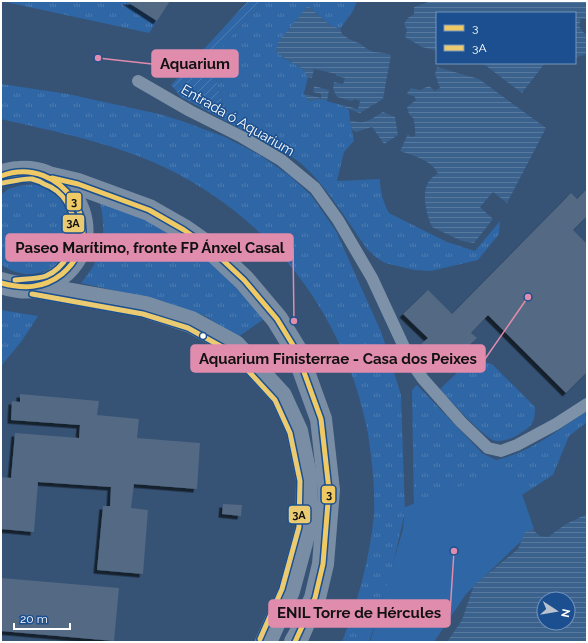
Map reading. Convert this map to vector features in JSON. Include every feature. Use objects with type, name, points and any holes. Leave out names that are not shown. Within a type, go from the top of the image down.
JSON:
[{"type":"main road","points":[[1,164],[78,184],[149,210],[184,230],[211,249],[244,280],[277,319],[296,350],[321,419],[329,490],[323,564],[315,598],[295,642]]},
{"type":"main road","points":[[1,176],[18,172],[44,175],[66,188],[77,203],[82,221],[82,239],[76,257],[66,271],[50,282],[33,287]]},
{"type":"main road","points":[[1,283],[16,287],[33,287],[145,307],[191,322],[235,346],[281,396],[297,431],[307,480],[306,528],[290,591],[270,637],[266,642]]},
{"type":"street","name":"Entrada ó Aquarium","points":[[138,81],[242,137],[281,160],[315,188],[338,220],[369,272],[401,344],[411,362],[423,380],[461,422],[488,448],[501,451],[518,446],[587,404]]},
{"type":"green space","points":[[1,1],[126,1],[157,21],[149,33]]},
{"type":"green space","points":[[248,1],[265,1],[223,46],[218,55],[216,66],[218,89],[222,100],[227,111],[239,128],[181,97],[171,85]]},
{"type":"green space","points":[[265,1],[357,1],[353,11],[340,29],[330,25],[308,6],[282,57],[307,74],[308,79],[304,94],[309,101],[318,99],[328,100],[327,101],[342,105],[349,110],[354,141],[344,152],[337,181],[380,179],[382,196],[389,213],[447,242],[475,251],[500,221],[499,234],[478,260],[431,271],[414,270],[385,263],[368,250],[325,189],[305,168],[295,159],[282,151],[239,128],[227,111],[218,89],[216,66],[218,55],[228,40]]},
{"type":"green space","points":[[1,84],[68,94],[159,114],[225,137],[260,155],[290,176],[311,195],[336,231],[382,334],[401,395],[405,512],[390,577],[369,642],[342,642],[353,611],[370,547],[374,514],[374,494],[368,434],[357,391],[342,350],[323,312],[299,277],[271,244],[240,215],[204,190],[166,168],[146,159],[85,139],[1,119]]},
{"type":"green space","points":[[23,185],[38,185],[55,192],[66,204],[72,219],[72,234],[68,250],[58,262],[44,271],[26,274],[13,271],[1,264],[1,195],[8,189]]},
{"type":"green space","points":[[100,202],[129,210],[191,244],[232,280],[264,319],[238,337],[205,316],[162,301],[81,283],[99,255],[103,235]]},
{"type":"green space","points":[[1,310],[38,316],[21,342],[1,366]]},
{"type":"green space","points":[[479,361],[492,364],[535,407],[532,424],[511,438],[499,441],[491,439],[467,418],[440,389],[460,370]]},
{"type":"green space","points":[[417,385],[482,453],[496,460],[521,452],[533,446],[587,411],[587,422],[569,436],[553,475],[511,502],[380,642],[414,513],[412,390]]},
{"type":"green space","points":[[513,467],[534,529],[466,594],[434,642],[370,642],[403,529],[405,507]]},
{"type":"shaded area","points":[[431,1],[587,1],[587,19],[581,19],[579,26],[584,33],[587,34],[587,54],[576,58],[576,12],[436,12],[436,51],[422,47],[405,37],[407,30],[404,24],[408,18],[414,14],[414,7]]},
{"type":"shaded area","points":[[308,6],[330,25],[340,29],[342,34],[349,39],[374,52],[391,55],[383,99],[360,113],[331,101],[309,101],[305,96],[307,78],[305,72],[276,51],[278,42]]},
{"type":"shaded area","points":[[481,64],[544,64],[522,93],[485,65]]},
{"type":"shaded area","points":[[437,67],[479,79],[546,128],[507,203],[493,192],[480,207],[493,219],[474,243],[462,241],[432,227],[427,214],[425,190],[432,178],[438,174],[432,165],[417,157],[400,151],[408,134],[411,137],[415,136],[414,119],[409,114],[407,107],[416,100],[414,96],[407,93],[411,88],[420,90],[429,86],[435,91],[440,88],[435,74]]},
{"type":"shaded area","points":[[383,112],[395,117],[398,135],[384,144],[372,127],[356,132],[352,130],[350,121],[365,122]]},
{"type":"shaded area","points":[[587,514],[587,642],[447,642],[462,620],[474,585],[518,549],[525,532],[532,529],[540,536],[548,537],[566,524]]},
{"type":"pier","points":[[314,69],[336,74],[336,76],[345,78],[343,84],[334,82],[333,89],[337,97],[352,101],[355,99],[360,101],[358,109],[327,101],[329,90],[314,86],[313,92],[321,94],[321,98],[304,94],[308,77],[312,78]]},
{"type":"building","points":[[126,1],[170,1],[157,21]]},
{"type":"building","points":[[587,189],[587,216],[573,230],[587,244],[587,372],[566,393],[488,315],[471,333],[477,338],[452,362],[447,357],[440,363],[421,344],[428,338],[403,314],[428,290],[452,314],[571,193],[577,199]]},
{"type":"building","points":[[20,394],[99,401],[97,415],[139,419],[137,438],[200,443],[197,489],[134,484],[131,508],[148,510],[143,574],[97,570],[103,506],[110,506],[111,487],[38,482],[34,532],[1,529],[1,477],[11,478],[15,433],[79,438],[80,425],[11,420],[12,401],[20,402]]},
{"type":"building","points":[[223,504],[242,505],[241,516],[222,514]]},
{"type":"building","points":[[1,578],[119,588],[114,641],[1,631]]},
{"type":"transit line","name":"3","points":[[1,176],[23,172],[43,176],[61,186],[74,200],[81,218],[83,237],[77,256],[62,274],[48,283],[25,287],[1,283]]},
{"type":"transit line","name":"3","points":[[52,178],[78,184],[149,210],[184,230],[211,249],[244,280],[277,319],[296,350],[321,419],[329,490],[323,564],[315,598],[295,642]]},
{"type":"transit line","name":"3A","points":[[2,183],[32,179],[57,191],[67,202],[72,215],[74,229],[73,243],[67,256],[58,268],[43,277],[15,280]]},
{"type":"transit line","name":"3A","points":[[32,294],[143,314],[188,328],[231,352],[275,400],[290,433],[300,481],[299,527],[282,589],[260,639]]},
{"type":"place","name":"Aquarium","points":[[98,58]]},
{"type":"place","name":"Aquarium Finisterrae - Casa dos Peixes","points":[[528,297]]},
{"type":"place","name":"Paseo Marítimo, fronte FP Ánxel Casal","points":[[294,321]]},
{"type":"place","name":"ENIL Torre de Hércules","points":[[454,551]]}]
